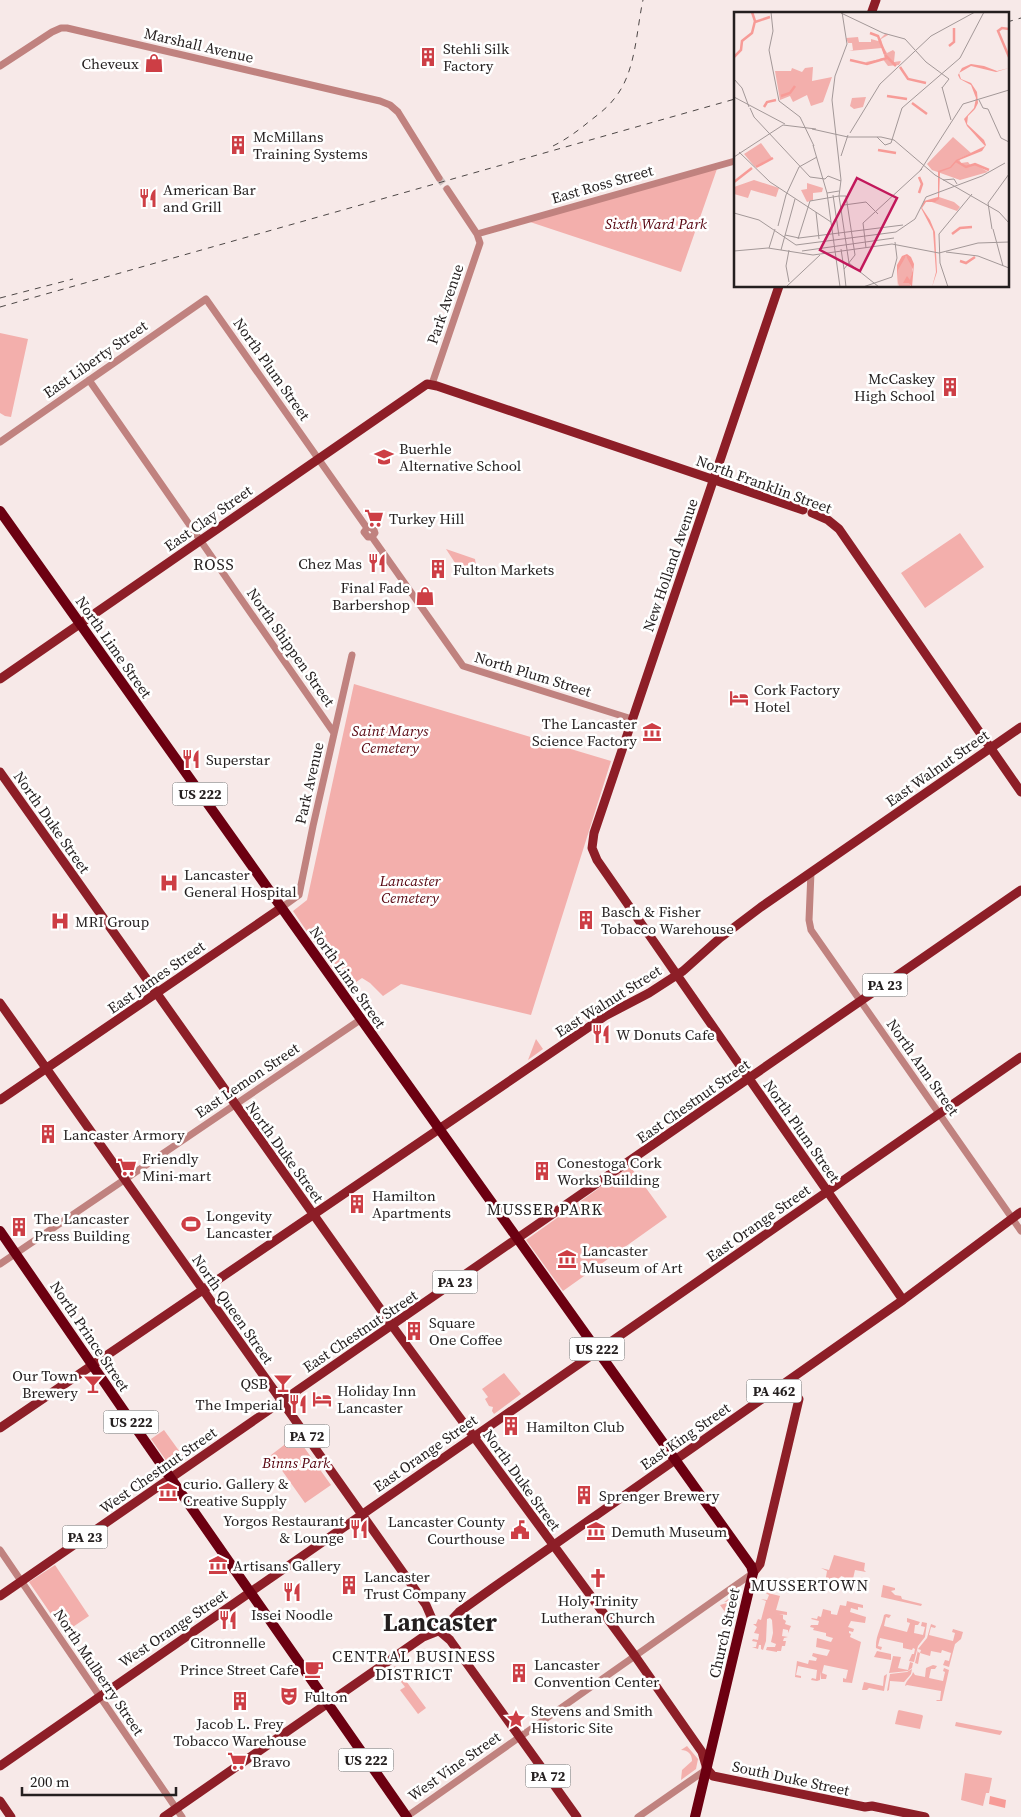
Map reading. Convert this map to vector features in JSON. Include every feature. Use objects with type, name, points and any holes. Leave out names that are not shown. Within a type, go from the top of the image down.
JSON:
[{"type":"highway","name":"North Lime Street","points":[[0,511],[360,1020],[675,1459]]},
{"type":"highway","name":"North Prince Street","points":[[0,1231],[327,1704]]},
{"type":"highway","name":"US 222","points":[[675,1459],[751,1566],[753,1573]]},
{"type":"highway","name":"Church Street","points":[[695,1817],[753,1573]]},
{"type":"highway","name":"US 222","points":[[327,1704],[406,1817]]},
{"type":"main road","points":[[872,12],[876,0]]},
{"type":"main road","name":"New Holland Avenue","points":[[594,854],[592,848],[593,838],[778,288]]},
{"type":"main road","name":"East Clay Street","points":[[0,679],[422,387],[432,384]]},
{"type":"main road","name":"North Franklin Street","points":[[432,384],[828,520],[839,529],[1021,792]]},
{"type":"main road","name":"East Walnut Street","points":[[0,1428],[611,1012],[649,993],[677,975],[734,927],[1021,727]]},
{"type":"main road","name":"North Duke Street","points":[[0,772],[392,1326],[552,1545]]},
{"type":"main road","name":"North Plum Street","points":[[594,854],[903,1300]]},
{"type":"main road","name":"East Chestnut Street","points":[[282,1401],[1021,890]]},
{"type":"main road","name":"East James Street","points":[[0,1100],[281,908]]},
{"type":"main road","name":"North Queen Street","points":[[0,1003],[426,1604],[434,1626],[439,1632]]},
{"type":"main road","name":"East Orange Street","points":[[362,1514],[1021,1057]]},
{"type":"main road","name":"East King Street","points":[[439,1632],[462,1610],[552,1545],[903,1300],[1021,1212]]},
{"type":"main road","name":"Church Street","points":[[753,1573],[760,1564],[799,1399],[787,1382]]},
{"type":"main road","name":"West Chestnut Street","points":[[0,1596],[282,1401]]},
{"type":"main road","name":"West Orange Street","points":[[0,1766],[362,1514]]},
{"type":"main road","points":[[552,1545],[702,1752],[707,1769]]},
{"type":"main road","name":"PA 462","points":[[164,1817],[423,1637],[439,1632]]},
{"type":"main road","name":"PA 72","points":[[439,1632],[450,1640],[577,1817]]},
{"type":"main road","name":"South Duke Street","points":[[707,1769],[866,1802],[872,1806],[925,1817]]},
{"type":"main road","points":[[0,1801],[11,1817]]},
{"type":"street","name":"Marshall Avenue","points":[[0,66],[52,32],[61,28],[67,28],[380,101],[390,104],[398,112],[439,178]]},
{"type":"street","name":"East Ross Street","points":[[477,234],[734,161]]},
{"type":"street","points":[[447,190],[477,234]]},
{"type":"street","name":"Park Avenue","points":[[432,384],[479,246],[477,234]]},
{"type":"street","name":"East Liberty Street","points":[[0,442],[206,299]]},
{"type":"street","name":"North Plum Street","points":[[206,299],[367,528],[370,527],[374,530],[375,534],[372,537],[463,666],[632,719]]},
{"type":"street","name":"North Shippen Street","points":[[89,380],[334,733]]},
{"type":"street","name":"Park Avenue","points":[[281,908],[299,895],[352,656]]},
{"type":"street","name":"North Ann Street","points":[[811,872],[810,927],[1021,1231]]},
{"type":"street","name":"East Lemon Street","points":[[0,1264],[360,1020]]},
{"type":"street","name":"North Mulberry Street","points":[[0,1550],[182,1817]]},
{"type":"street","name":"West Vine Street","points":[[406,1817],[753,1573]]},
{"type":"street","points":[[638,1817],[707,1769]]},
{"type":"green space","name":"Sixth Ward Park","points":[[718,166],[681,272],[524,220]]},
{"type":"green space","points":[[0,333],[28,339],[11,417],[0,413]]},
{"type":"green space","points":[[960,533],[984,567],[925,608],[901,573]]},
{"type":"green space","points":[[446,549],[475,559],[476,565],[463,575]]},
{"type":"green space","name":"Lancaster Cemetery","points":[[354,684],[611,761],[531,1015],[401,984],[383,996],[362,978],[346,989],[293,911],[307,900]]},
{"type":"green space","points":[[536,1039],[543,1049],[528,1060]]},
{"type":"green space","name":"MUSSER PARK","points":[[630,1166],[667,1217],[563,1291],[526,1240]]},
{"type":"green space","points":[[504,1373],[521,1394],[494,1414],[492,1411],[493,1407],[489,1406],[485,1399],[488,1397],[482,1389]]},
{"type":"green space","points":[[164,1430],[185,1459],[172,1469],[151,1439]]},
{"type":"green space","name":"Binns Park","points":[[296,1436],[331,1485],[305,1503],[271,1455]]},
{"type":"green space","points":[[834,1555],[865,1563],[864,1570],[866,1572],[855,1570],[852,1583],[846,1584],[845,1588],[842,1587],[844,1577],[841,1576],[839,1580],[830,1578],[828,1584],[822,1583],[825,1583],[827,1571],[821,1568],[829,1570]]},
{"type":"green space","points":[[55,1565],[89,1616],[64,1633],[29,1582]]},
{"type":"green space","points":[[883,1585],[895,1588],[895,1590],[891,1591],[895,1595],[901,1596],[902,1599],[922,1604],[921,1606],[881,1597]]},
{"type":"green space","points":[[740,1591],[736,1611],[734,1611],[733,1602],[735,1602],[735,1599],[724,1602]]},
{"type":"green space","points":[[764,1592],[780,1596],[776,1610],[787,1612],[787,1615],[779,1614],[783,1615],[783,1619],[786,1621],[785,1624],[791,1626],[788,1633],[788,1630],[783,1629],[782,1636],[788,1637],[784,1638],[783,1641],[786,1641],[785,1646],[782,1646],[781,1651],[766,1650],[767,1647],[775,1647],[776,1644],[771,1642],[773,1633],[772,1620],[770,1618],[767,1619],[766,1641],[763,1650],[761,1645],[759,1645],[758,1649],[752,1647],[756,1647],[757,1642],[752,1641],[753,1639],[758,1640],[759,1634],[754,1633],[757,1627],[753,1624],[756,1624],[758,1619],[761,1620],[766,1601],[761,1599],[767,1600],[769,1595]]},
{"type":"green space","points":[[847,1601],[863,1605],[863,1608],[858,1607],[858,1610],[851,1608],[850,1612],[866,1617],[865,1623],[851,1621],[848,1627],[854,1629],[853,1632],[849,1631],[850,1637],[861,1642],[852,1683],[843,1682],[843,1678],[846,1679],[848,1670],[824,1665],[822,1673],[827,1675],[826,1679],[821,1679],[820,1672],[820,1680],[811,1680],[812,1678],[816,1679],[817,1670],[798,1666],[796,1675],[801,1676],[801,1678],[795,1677],[797,1661],[808,1664],[809,1660],[816,1661],[817,1658],[812,1656],[813,1653],[827,1656],[830,1650],[816,1647],[817,1638],[831,1642],[833,1638],[826,1636],[826,1633],[813,1630],[814,1628],[810,1627],[811,1625],[818,1625],[819,1621],[811,1619],[817,1619],[818,1616],[821,1617],[823,1609],[837,1615],[840,1605],[846,1606]]},
{"type":"green space","points":[[727,1603],[727,1608],[733,1608],[733,1612],[736,1613],[734,1619],[720,1605]]},
{"type":"green space","points":[[884,1615],[891,1615],[889,1618],[886,1617],[884,1626],[907,1632],[910,1623],[907,1622],[907,1618],[920,1622],[918,1625],[915,1625],[914,1633],[923,1635],[925,1627],[921,1626],[922,1622],[927,1623],[925,1637],[918,1646],[914,1662],[909,1661],[915,1649],[903,1648],[903,1643],[880,1638],[878,1646],[882,1647],[881,1650],[876,1648]]},
{"type":"green space","points":[[931,1624],[936,1626],[935,1628],[931,1627],[929,1635],[953,1641],[955,1633],[952,1632],[953,1629],[963,1632],[961,1639],[955,1644],[949,1667],[943,1665],[945,1660],[949,1661],[951,1653],[942,1650],[941,1653],[931,1651],[930,1656],[920,1653],[921,1650],[918,1649],[927,1638]]},
{"type":"green space","points":[[918,1650],[920,1653],[918,1664],[915,1663]]},
{"type":"green space","points":[[877,1651],[891,1654],[891,1660],[874,1657]]},
{"type":"green space","points":[[893,1656],[901,1657],[898,1668],[908,1670],[910,1662],[913,1663],[912,1668],[908,1671],[889,1673]]},
{"type":"green space","points":[[933,1665],[937,1666],[935,1669],[931,1669],[929,1678],[943,1681],[944,1668],[949,1670],[942,1701],[936,1701],[940,1700],[941,1691],[905,1686],[913,1672],[915,1675],[925,1677],[926,1668]]},
{"type":"green space","points":[[395,1666],[426,1708],[418,1714],[400,1690],[405,1687],[391,1669]]},
{"type":"green space","points":[[912,1669],[911,1674],[904,1682],[890,1681],[889,1690],[887,1691],[890,1674],[907,1672]]},
{"type":"green space","points":[[887,1674],[884,1691],[869,1688],[862,1690],[864,1682],[883,1686],[884,1676]]},
{"type":"green space","points":[[899,1710],[922,1715],[920,1729],[895,1724]]},
{"type":"green space","points":[[956,1722],[1002,1732],[1000,1735],[955,1726]]},
{"type":"green space","points":[[687,1746],[698,1759],[696,1769],[681,1780],[682,1770],[692,1761],[689,1753],[681,1750]]},
{"type":"green space","points":[[965,1773],[992,1778],[989,1793],[986,1793],[983,1806],[961,1800]]},
{"type":"shaded area","points":[[990,1796],[1006,1800],[1005,1808],[989,1804]]},
{"type":"tunnel","points":[[439,178],[447,189]]},
{"type":"railway","points":[[553,146],[573,134],[600,113],[612,102],[621,89],[631,65],[643,0]]},
{"type":"railway","points":[[1008,22],[1021,18]]},
{"type":"railway","points":[[0,307],[734,99]]},
{"type":"railway","points":[[0,298],[73,279]]},
{"type":"place","name":"Stehli Silk Factory","points":[[428,57]]},
{"type":"place","name":"Cheveux","points":[[154,63]]},
{"type":"place","name":"McMillans Training Systems","points":[[238,145]]},
{"type":"place","name":"American Bar and Grill","points":[[148,198]]},
{"type":"place","name":"McCaskey High School","points":[[950,387]]},
{"type":"place","name":"Buerhle Alternative School","points":[[384,457]]},
{"type":"place","name":"Turkey Hill","points":[[374,518]]},
{"type":"place","name":"Chez Mas","points":[[377,563]]},
{"type":"place","name":"Fulton Markets","points":[[438,569]]},
{"type":"place","name":"Final Fade Barbershop","points":[[425,596]]},
{"type":"place","name":"Cork Factory Hotel","points":[[739,698]]},
{"type":"place","name":"The Lancaster Science Factory","points":[[652,732]]},
{"type":"place","name":"Superstar","points":[[191,759]]},
{"type":"place","name":"Lancaster General Hospital","points":[[169,883]]},
{"type":"place","name":"Basch & Fisher Tobacco Warehouse","points":[[586,920]]},
{"type":"place","name":"MRI Group","points":[[60,921]]},
{"type":"place","name":"W Donuts Cafe","points":[[601,1034]]},
{"type":"place","name":"Lancaster Armory","points":[[48,1134]]},
{"type":"place","name":"Friendly Mini-mart","points":[[127,1167]]},
{"type":"place","name":"Conestoga Cork Works Building","points":[[542,1171]]},
{"type":"place","name":"Hamilton Apartments","points":[[357,1204]]},
{"type":"place","name":"Longevity Lancaster","points":[[191,1224]]},
{"type":"place","name":"The Lancaster Press Building","points":[[19,1227]]},
{"type":"place","name":"Lancaster Museum of Art","points":[[567,1259]]},
{"type":"place","name":"Square One Coffee","points":[[414,1331]]},
{"type":"place","name":"QSB","points":[[283,1383]]},
{"type":"place","name":"Our Town Brewery","points":[[93,1384]]},
{"type":"place","name":"Holiday Inn Lancaster","points":[[322,1399]]},
{"type":"place","name":"The Imperial","points":[[298,1404]]},
{"type":"place","name":"Hamilton Club","points":[[511,1426]]},
{"type":"place","name":"curio. Gallery & Creative Supply","points":[[168,1492]]},
{"type":"place","name":"Sprenger Brewery","points":[[584,1495]]},
{"type":"place","name":"Yorgos Restaurant & Lounge","points":[[359,1529]]},
{"type":"place","name":"Lancaster County Courthouse","points":[[520,1530]]},
{"type":"place","name":"Demuth Museum","points":[[596,1531]]},
{"type":"place","name":"Artisans Gallery","points":[[218,1565]]},
{"type":"place","name":"Holy Trinity Lutheran Church","points":[[598,1578]]},
{"type":"place","name":"Lancaster Trust Company","points":[[349,1585]]},
{"type":"place","name":"Issei Noodle","points":[[292,1592]]},
{"type":"place","name":"Citronnelle","points":[[228,1620]]},
{"type":"place","name":"Prince Street Cafe","points":[[314,1669]]},
{"type":"place","name":"Lancaster Convention Center","points":[[519,1673]]},
{"type":"place","name":"Fulton","points":[[289,1696]]},
{"type":"place","name":"Jacob L. Frey Tobacco Warehouse","points":[[240,1701]]},
{"type":"place","name":"Stevens and Smith Historic Site","points":[[516,1719]]},
{"type":"place","name":"Bravo","points":[[237,1761]]},
{"type":"district","name":"ROSS","points":[[214,564]]},
{"type":"district","name":"MUSSER PARK","points":[[545,1209]]},
{"type":"district","name":"MUSSERTOWN","points":[[810,1585]]},
{"type":"district","name":"Lancaster","points":[[440,1622]]},
{"type":"district","name":"CENTRAL BUSINESS DISTRICT","points":[[414,1665]]},
{"type":"park label","name":"Saint Marys Cemetery","points":[[390,738]]}]
